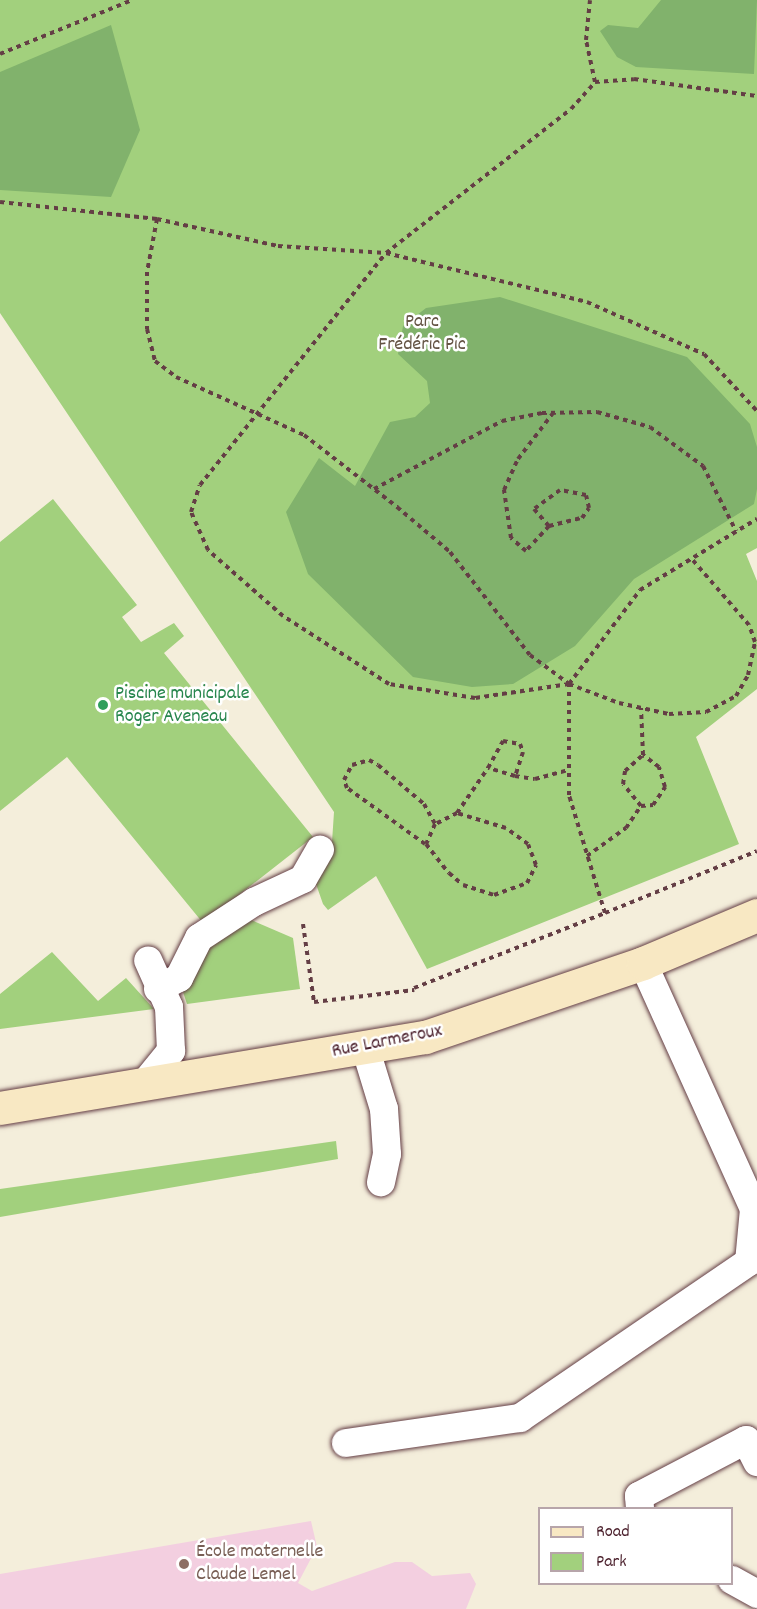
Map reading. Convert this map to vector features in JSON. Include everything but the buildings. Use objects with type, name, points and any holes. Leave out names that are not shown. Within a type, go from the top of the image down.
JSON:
[{"type":"main road","name":"Rue Larmeroux","points":[[0,1108],[425,1037],[644,963],[757,915]]},
{"type":"lane","points":[[158,989],[179,978],[199,938],[254,902],[303,879],[320,849]]},
{"type":"lane","points":[[144,1084],[171,1051],[169,1007],[158,989],[148,960]]},
{"type":"lane","points":[[346,1443],[520,1418],[749,1262],[754,1209],[644,963]]},
{"type":"lane","points":[[365,1047],[384,1109],[387,1154],[381,1182]]},
{"type":"lane","points":[[640,1507],[639,1496],[746,1440],[757,1462]]},
{"type":"lane","points":[[733,1581],[757,1594]]},
{"type":"path","points":[[0,54],[132,0]]},
{"type":"path","points":[[591,0],[586,40],[594,82]]},
{"type":"path","points":[[569,684],[475,698],[389,684],[283,616],[216,558],[191,512],[200,485],[386,253],[571,109],[594,82],[634,79],[757,96]]},
{"type":"path","points":[[0,202],[157,219],[278,246],[386,253],[587,302],[704,354],[757,411]]},
{"type":"path","points":[[157,219],[147,272],[147,329],[155,361],[176,377],[259,411],[304,435],[374,489],[450,552],[530,655],[569,684],[641,708],[706,712],[736,696],[748,675],[755,642],[749,625],[691,558]]},
{"type":"path","points":[[374,489],[502,421],[553,413],[623,417],[673,441],[703,466],[736,531]]},
{"type":"path","points":[[549,526],[534,509],[560,490],[586,495],[589,508],[582,518],[549,526],[526,551],[511,538],[504,490],[518,459],[553,413]]},
{"type":"path","points":[[605,913],[569,795],[569,684],[640,590],[757,519]]},
{"type":"path","points":[[640,806],[653,805],[665,787],[659,767],[644,755],[641,708]]},
{"type":"path","points":[[426,844],[435,824],[457,813],[488,768],[498,744],[511,741],[523,752],[515,776]]},
{"type":"path","points":[[640,806],[622,784],[625,771],[644,755]]},
{"type":"path","points":[[435,824],[424,804],[378,765],[369,760],[352,765],[344,780],[347,788],[426,844],[463,885],[478,891],[507,893],[527,883],[536,865],[528,844],[506,828],[457,813]]},
{"type":"path","points":[[488,768],[535,779],[569,770]]},
{"type":"path","points":[[587,855],[626,828],[640,806]]},
{"type":"path","points":[[304,927],[314,1002],[414,988],[757,851]]},
{"type":"path","points":[[414,988],[425,1037]]},
{"type":"shaded area","name":"École maternelle Claude Lemel","points":[[311,1521],[317,1547],[298,1583],[312,1591],[395,1562],[412,1562],[432,1576],[470,1573],[476,1584],[466,1609],[0,1609],[0,1574]]},
{"type":"green space","name":"Parc Frédéric Pic","points":[[0,0],[757,0],[757,548],[746,554],[757,581],[757,689],[696,737],[739,844],[427,969],[376,876],[328,910],[323,904],[316,884],[332,842],[334,812],[0,313]]},
{"type":"green space","points":[[661,0],[757,0],[754,74],[636,67],[617,57],[600,31],[608,25],[638,28]]},
{"type":"green space","points":[[111,25],[140,130],[111,197],[0,190],[0,72]]},
{"type":"green space","points":[[500,297],[687,357],[750,424],[757,447],[757,489],[754,504],[634,579],[575,646],[513,684],[472,687],[413,677],[308,574],[286,512],[319,458],[355,486],[390,422],[415,417],[430,403],[427,381],[398,354],[403,326],[426,308]]},
{"type":"green space","name":"Piscine municipale Roger Aveneau","points":[[53,499],[137,605],[122,617],[141,642],[174,623],[184,636],[164,653],[313,837],[203,923],[67,757],[0,811],[0,542]]},
{"type":"green space","points":[[249,919],[293,938],[300,989],[187,1004],[182,989],[201,946]]},
{"type":"green space","points":[[52,952],[98,1001],[126,978],[154,1009],[0,1029],[0,994]]},
{"type":"green space","points":[[336,1141],[338,1159],[0,1217],[0,1189]]},
{"type":"place","name":"Piscine municipale Roger Aveneau","points":[[103,705]]},
{"type":"place","name":"École maternelle Claude Lemel","points":[[184,1564]]}]
